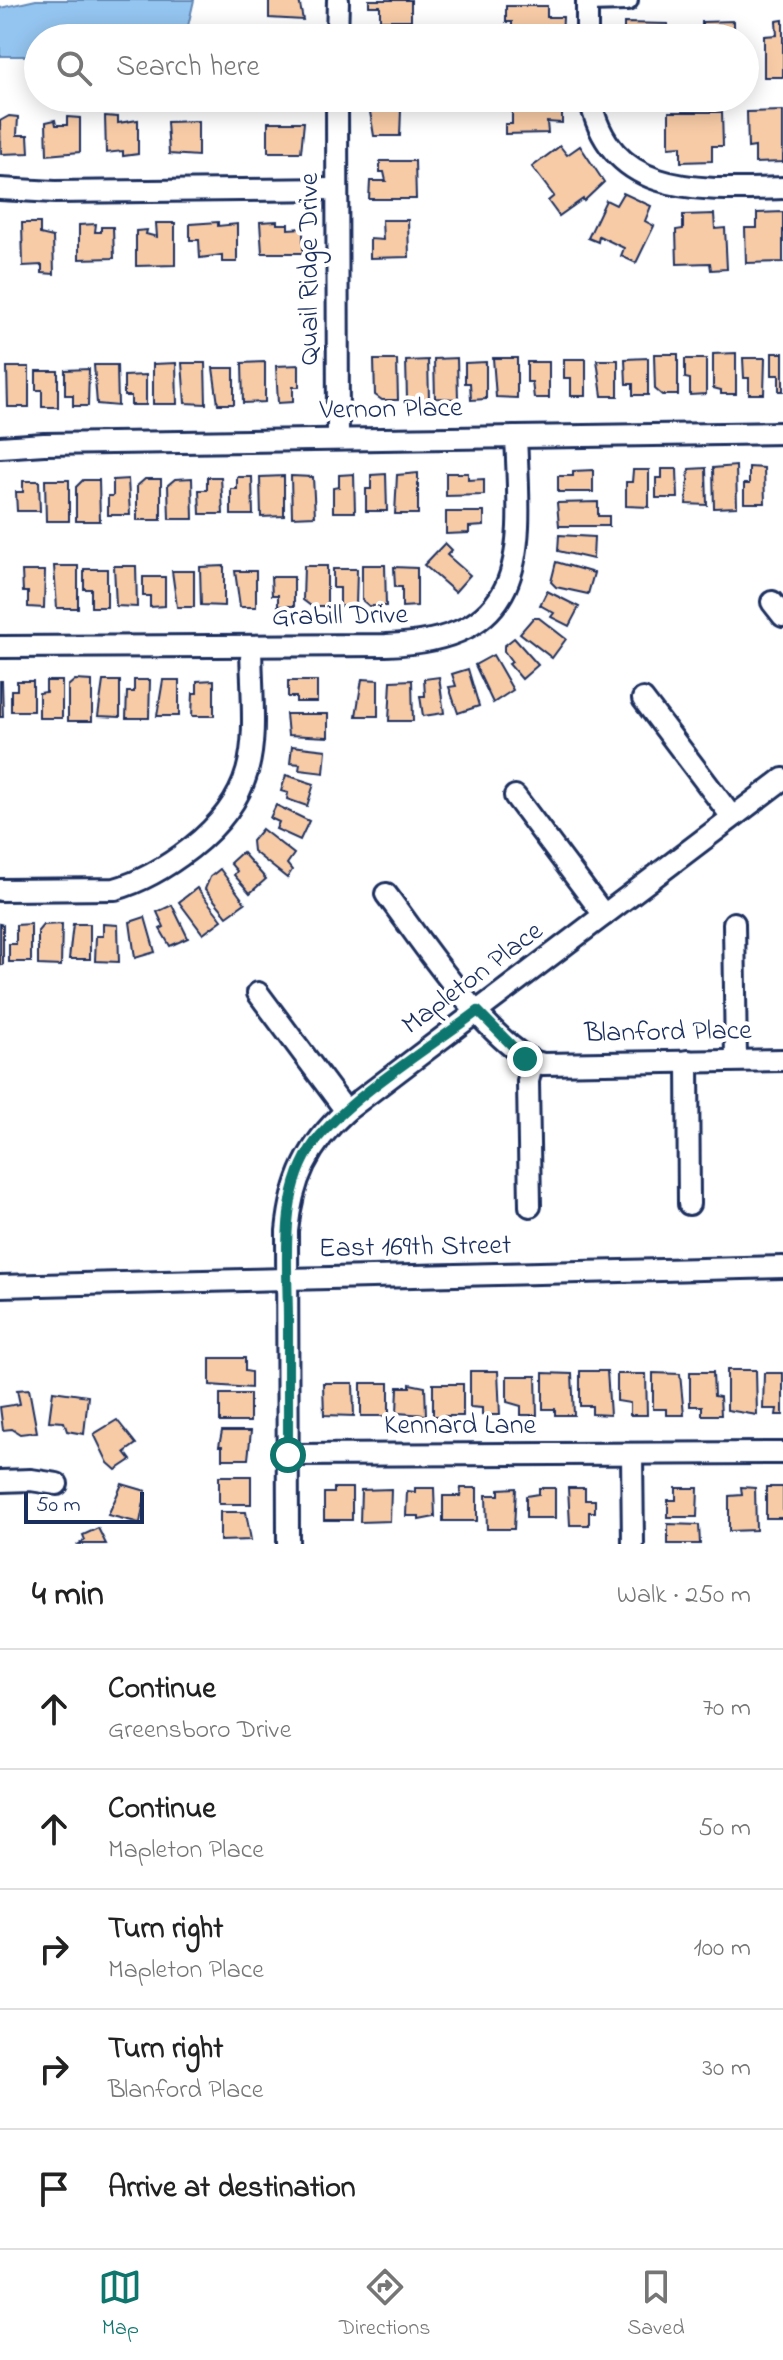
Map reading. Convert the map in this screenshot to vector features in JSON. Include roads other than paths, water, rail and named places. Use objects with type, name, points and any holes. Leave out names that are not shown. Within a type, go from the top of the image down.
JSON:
[{"type":"street","points":[[337,24],[338,0]]},
{"type":"street","points":[[587,24],[587,1],[627,0]]},
{"type":"street","name":"Quail Ridge Drive","points":[[337,112],[338,439]]},
{"type":"street","points":[[595,112],[606,142],[624,161],[651,179],[706,189],[783,188]]},
{"type":"street","points":[[0,189],[55,192],[336,189]]},
{"type":"street","name":"Vernon Place","points":[[0,447],[783,433]]},
{"type":"street","name":"Grabill Drive","points":[[0,647],[425,644],[477,624],[494,606],[515,563],[519,516],[516,437]]},
{"type":"street","points":[[0,890],[115,889],[133,884],[186,851],[225,819],[246,781],[251,759],[251,646]]},
{"type":"street","points":[[643,699],[732,817]]},
{"type":"street","name":"Mapleton Place","points":[[288,1544],[287,1231],[294,1186],[315,1141],[346,1111],[783,779]]},
{"type":"street","points":[[515,796],[604,915]]},
{"type":"street","points":[[386,894],[478,1011],[520,1055],[533,1062],[528,1081],[530,1206]]},
{"type":"street","points":[[734,923],[736,1060]]},
{"type":"street","points":[[258,993],[346,1111]]},
{"type":"street","name":"Blanford Place","points":[[533,1062],[783,1060]]},
{"type":"street","points":[[688,1061],[689,1204]]},
{"type":"street","name":"East 169th Street","points":[[0,1286],[783,1267]]},
{"type":"street","name":"Kennard Lane","points":[[288,1455],[783,1453]]},
{"type":"street","points":[[632,1454],[633,1544]]},
{"type":"street","points":[[0,1481],[31,1480],[57,1484]]},
{"type":"water","points":[[36,0],[194,0],[188,24],[24,24],[24,56],[0,56],[0,8]]}]
